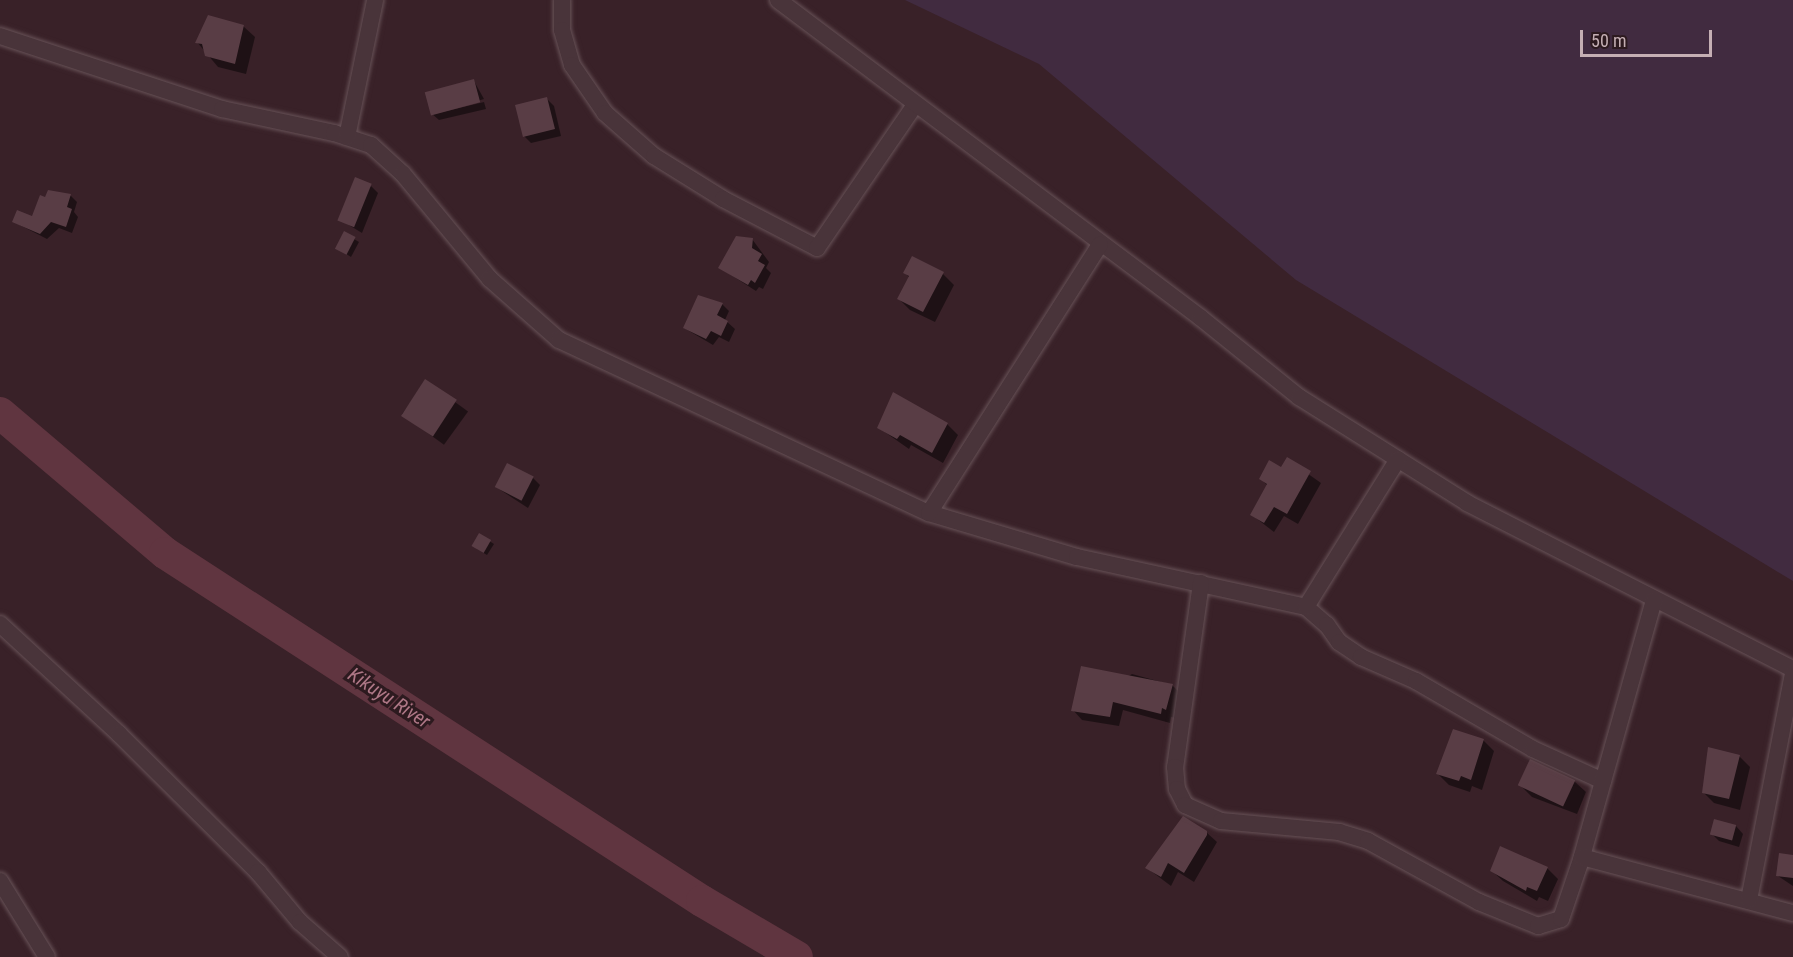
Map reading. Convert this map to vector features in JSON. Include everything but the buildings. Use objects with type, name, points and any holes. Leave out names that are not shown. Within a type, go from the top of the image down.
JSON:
[{"type":"street","points":[[347,137],[375,0]]},
{"type":"street","points":[[562,0],[562,30],[572,65],[605,113],[654,156],[723,199],[817,248],[915,105]]},
{"type":"street","points":[[778,0],[1299,397],[1467,503],[1793,669]]},
{"type":"street","points":[[0,36],[222,109],[347,137],[371,145],[403,174],[489,279],[560,340],[928,513],[1077,556],[1306,607],[1327,625],[1339,642],[1361,657],[1416,681],[1533,749],[1603,781]]},
{"type":"street","points":[[928,513],[1100,245]]},
{"type":"street","points":[[1306,607],[1398,459]]},
{"type":"street","points":[[1200,582],[1175,767],[1177,789],[1185,805],[1221,821],[1338,832],[1368,841],[1479,902],[1538,926],[1561,920],[1582,856],[1654,600]]},
{"type":"street","points":[[0,624],[119,734],[258,872],[300,922],[340,957]]},
{"type":"street","points":[[1749,900],[1793,675]]},
{"type":"street","points":[[1582,856],[1793,913]]},
{"type":"street","points":[[0,881],[47,957]]},
{"type":"shaded area","points":[[905,0],[1793,0],[1793,581],[1296,280],[1039,64]]},
{"type":"waterway","name":"Kikuyu River","points":[[0,413],[165,553],[702,901],[797,957]]}]
